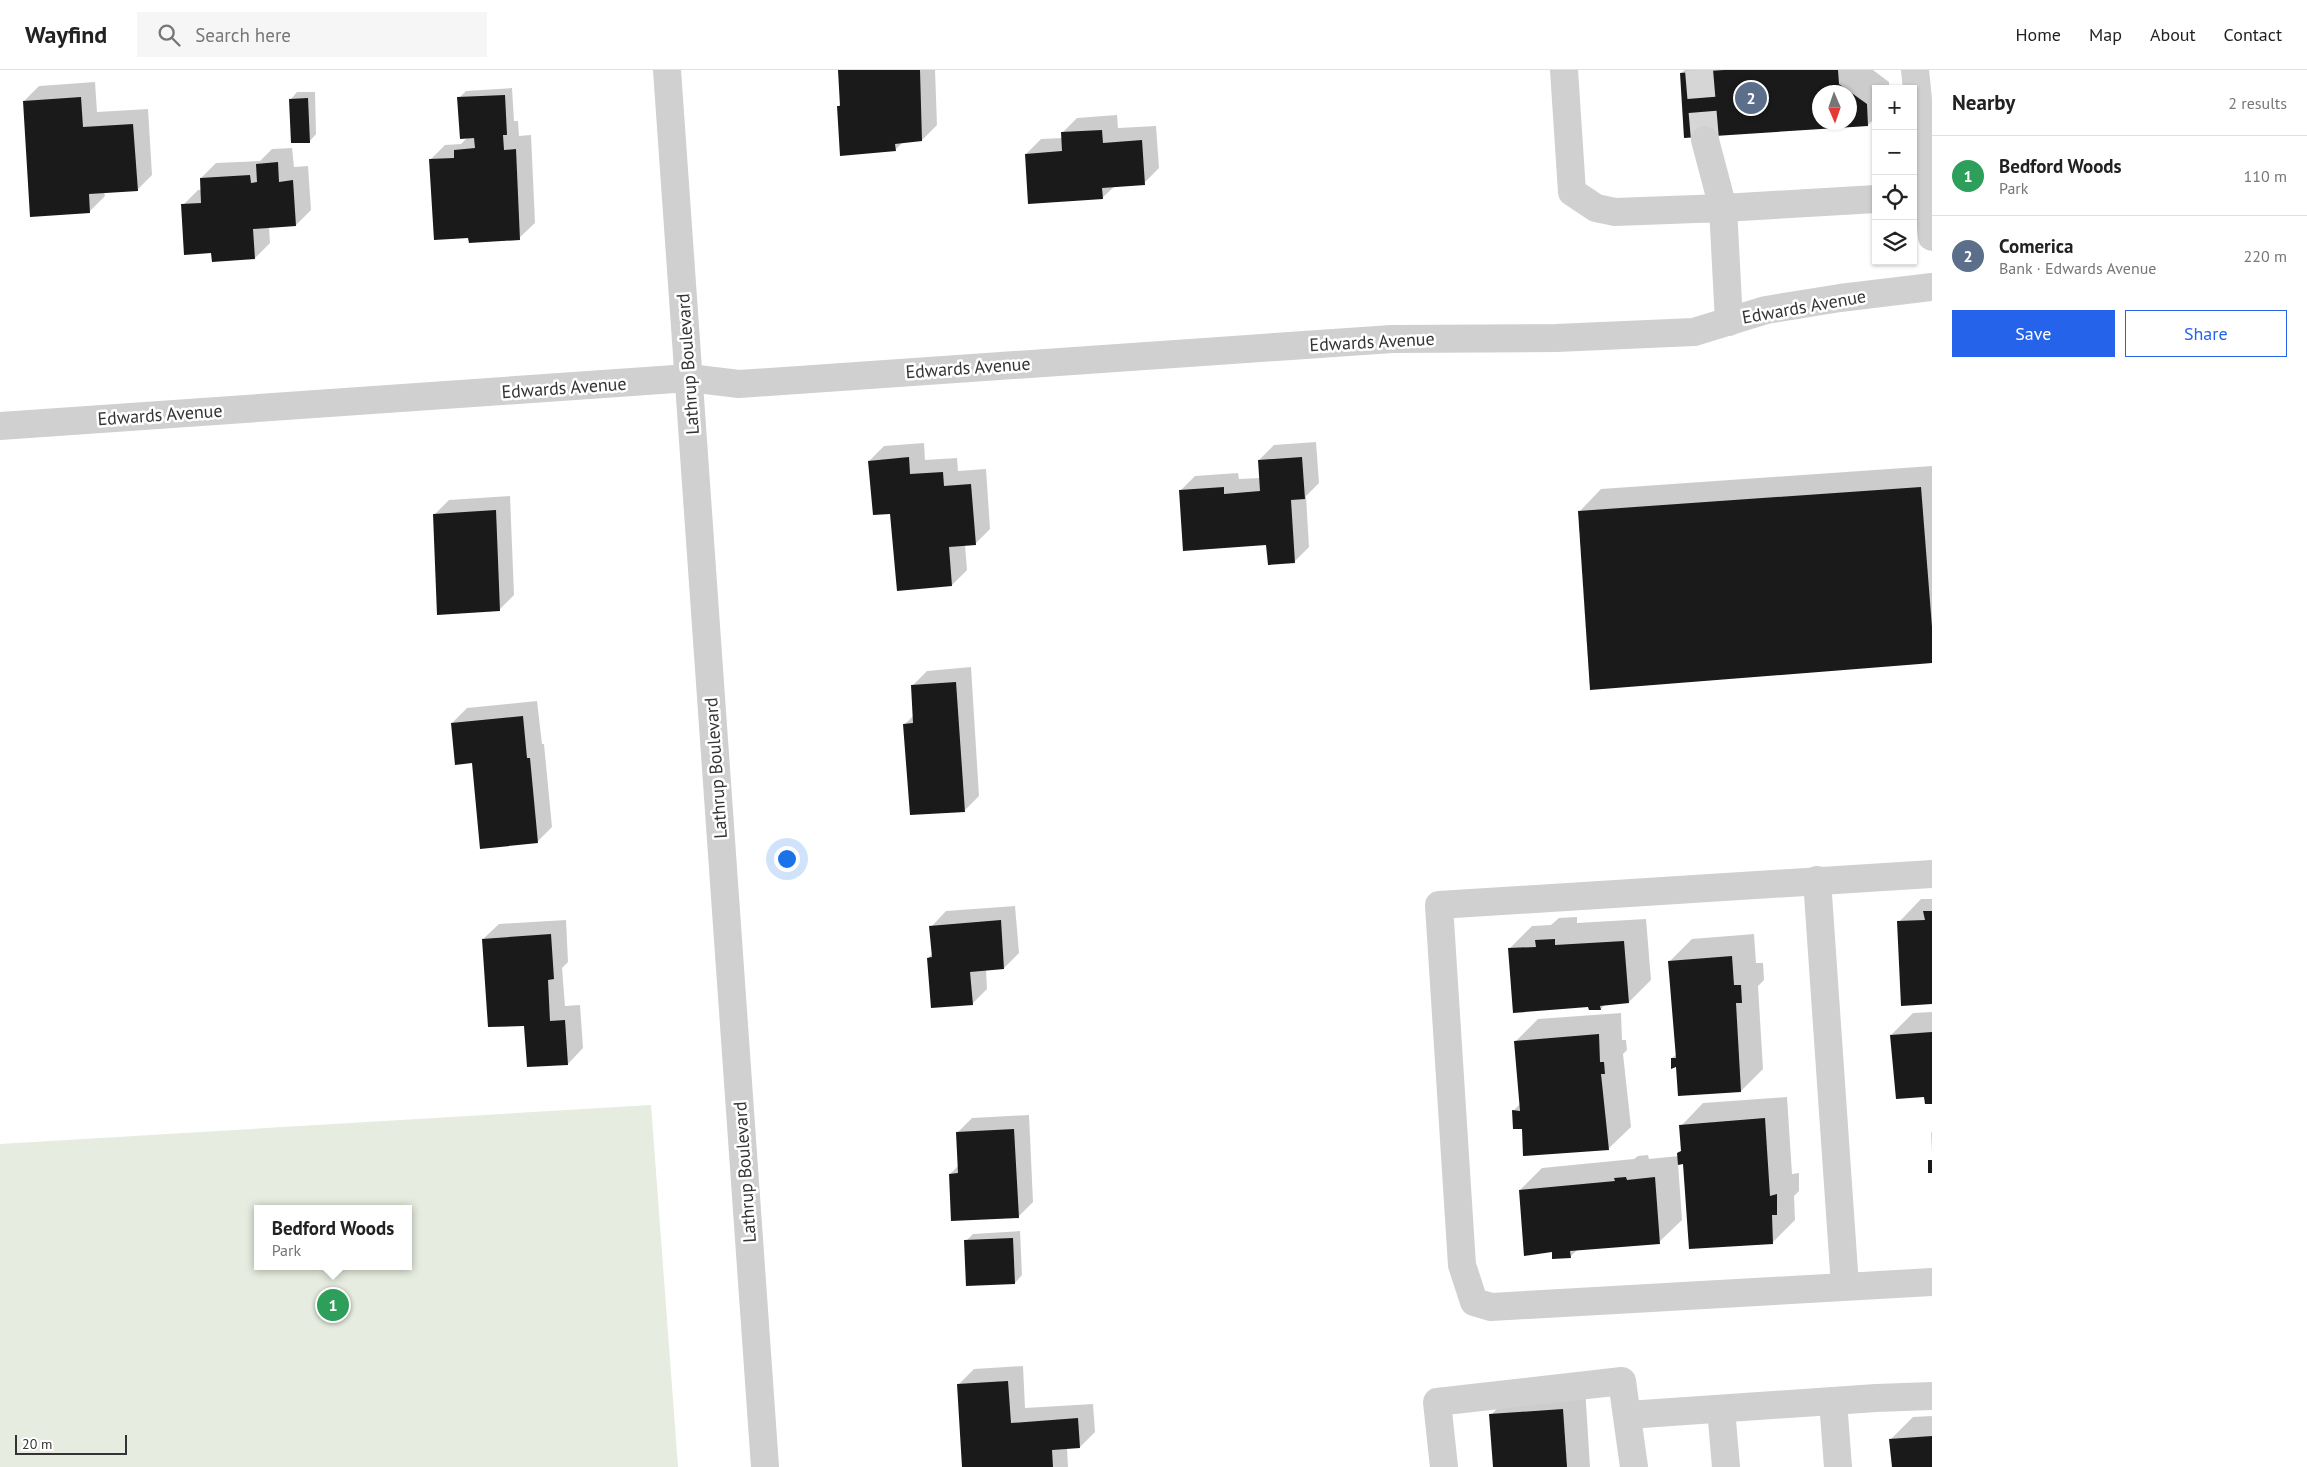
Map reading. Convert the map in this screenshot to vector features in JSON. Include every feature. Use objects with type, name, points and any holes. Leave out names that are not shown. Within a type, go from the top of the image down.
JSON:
[{"type":"street","name":"Lathrup Boulevard","points":[[667,70],[765,1467]]},
{"type":"street","points":[[1564,70],[1572,192],[1596,208],[1614,212],[1872,199]]},
{"type":"street","points":[[1915,70],[1924,196],[1932,236]]},
{"type":"street","points":[[1705,140],[1722,208],[1729,322]]},
{"type":"street","name":"Edwards Avenue","points":[[0,426],[689,378],[739,384],[1392,339],[1619,337],[1694,332],[1766,310],[1840,298],[1932,287]]},
{"type":"street","points":[[1932,874],[1439,905],[1462,1265],[1474,1302],[1491,1307],[1932,1282]]},
{"type":"street","points":[[1817,880],[1845,1286]]},
{"type":"street","points":[[1444,1467],[1437,1402],[1622,1380],[1634,1467]]},
{"type":"street","points":[[1628,1416],[1833,1401],[1932,1396]]},
{"type":"street","points":[[1833,1401],[1838,1467]]},
{"type":"street","points":[[1721,1409],[1726,1467]]},
{"type":"shaded area","points":[[651,1105],[678,1467],[0,1467],[0,1144]]},
{"type":"building","points":[[838,70],[920,70],[922,141],[895,144],[896,151],[840,156],[837,106],[840,106]]},
{"type":"building","points":[[1724,70],[1838,70],[1840,85],[1812,85],[1812,130],[1684,138],[1680,73]]},
{"type":"building","points":[[505,95],[507,135],[503,135],[504,150],[516,149],[520,240],[469,243],[468,238],[434,240],[429,159],[454,158],[454,150],[475,148],[474,138],[460,139],[457,97]]},
{"type":"building","points":[[81,97],[83,127],[133,124],[138,191],[89,194],[90,213],[30,217],[23,101]]},
{"type":"building","points":[[1857,97],[1867,104],[1868,126],[1857,127]]},
{"type":"building","points":[[308,98],[310,143],[291,143],[289,99]]},
{"type":"building","points":[[1102,130],[1103,143],[1142,140],[1145,185],[1102,188],[1103,199],[1028,204],[1025,154],[1062,151],[1061,132]]},
{"type":"building","points":[[278,162],[279,182],[293,180],[296,226],[253,229],[255,259],[212,262],[211,253],[184,255],[181,204],[201,203],[200,178],[250,175],[251,183],[257,182],[256,164]]},
{"type":"building","points":[[909,457],[910,474],[943,472],[944,486],[971,484],[976,545],[949,547],[952,586],[897,591],[890,514],[873,515],[868,461]]},
{"type":"building","points":[[1302,457],[1305,499],[1291,500],[1295,563],[1268,565],[1266,545],[1183,551],[1179,490],[1224,487],[1224,494],[1260,491],[1258,460]]},
{"type":"building","points":[[1921,487],[1932,627],[1932,663],[1590,690],[1578,511]]},
{"type":"building","points":[[496,510],[500,611],[437,615],[433,514]]},
{"type":"building","points":[[956,682],[965,812],[910,815],[903,724],[913,723],[911,685]]},
{"type":"building","points":[[523,716],[527,758],[530,758],[538,843],[480,849],[472,763],[455,765],[451,723]]},
{"type":"building","points":[[1923,911],[1932,911],[1932,1004],[1901,1006],[1897,921],[1925,920]]},
{"type":"building","points":[[1001,920],[1004,969],[970,972],[973,1005],[931,1008],[927,958],[932,957],[929,926]]},
{"type":"building","points":[[551,934],[554,979],[548,980],[550,1021],[565,1020],[568,1065],[527,1067],[524,1026],[488,1027],[482,939]]},
{"type":"building","points":[[1555,939],[1555,945],[1624,941],[1629,1003],[1600,1006],[1601,1010],[1589,1010],[1588,1007],[1513,1013],[1508,948],[1536,947],[1535,940]]},
{"type":"building","points":[[1732,956],[1734,985],[1741,985],[1742,1003],[1736,1003],[1741,1092],[1678,1096],[1676,1067],[1671,1069],[1671,1058],[1676,1058],[1668,961]]},
{"type":"building","points":[[1932,1032],[1932,1104],[1925,1104],[1924,1097],[1896,1099],[1890,1035]]},
{"type":"building","points":[[1599,1034],[1600,1062],[1604,1062],[1605,1074],[1601,1074],[1609,1150],[1523,1156],[1522,1129],[1513,1129],[1512,1110],[1520,1111],[1514,1041]]},
{"type":"building","points":[[1765,1118],[1770,1196],[1777,1194],[1777,1215],[1772,1215],[1773,1244],[1689,1249],[1683,1164],[1678,1165],[1677,1153],[1681,1151],[1679,1125]]},
{"type":"building","points":[[1014,1129],[1019,1218],[951,1221],[949,1174],[958,1173],[956,1132]]},
{"type":"building","points":[[1928,1160],[1932,1160],[1932,1173],[1928,1173]]},
{"type":"building","points":[[1626,1177],[1627,1180],[1655,1177],[1660,1244],[1570,1251],[1571,1258],[1552,1259],[1552,1252],[1524,1256],[1519,1190],[1615,1181],[1614,1178]]},
{"type":"building","points":[[1013,1238],[1015,1284],[966,1286],[964,1240]]},
{"type":"building","points":[[1008,1381],[1011,1423],[1078,1418],[1080,1448],[1052,1450],[1053,1467],[962,1467],[957,1384]]},
{"type":"building","points":[[1563,1409],[1567,1467],[1493,1467],[1489,1414]]},
{"type":"building","points":[[1932,1436],[1932,1467],[1892,1467],[1889,1439]]},
{"type":"tunnel","points":[[1699,70],[1705,140]]},
{"type":"place","name":"Comerica","points":[[1751,98]]},
{"type":"place","name":"Bedford Woods","points":[[333,1305]]}]
